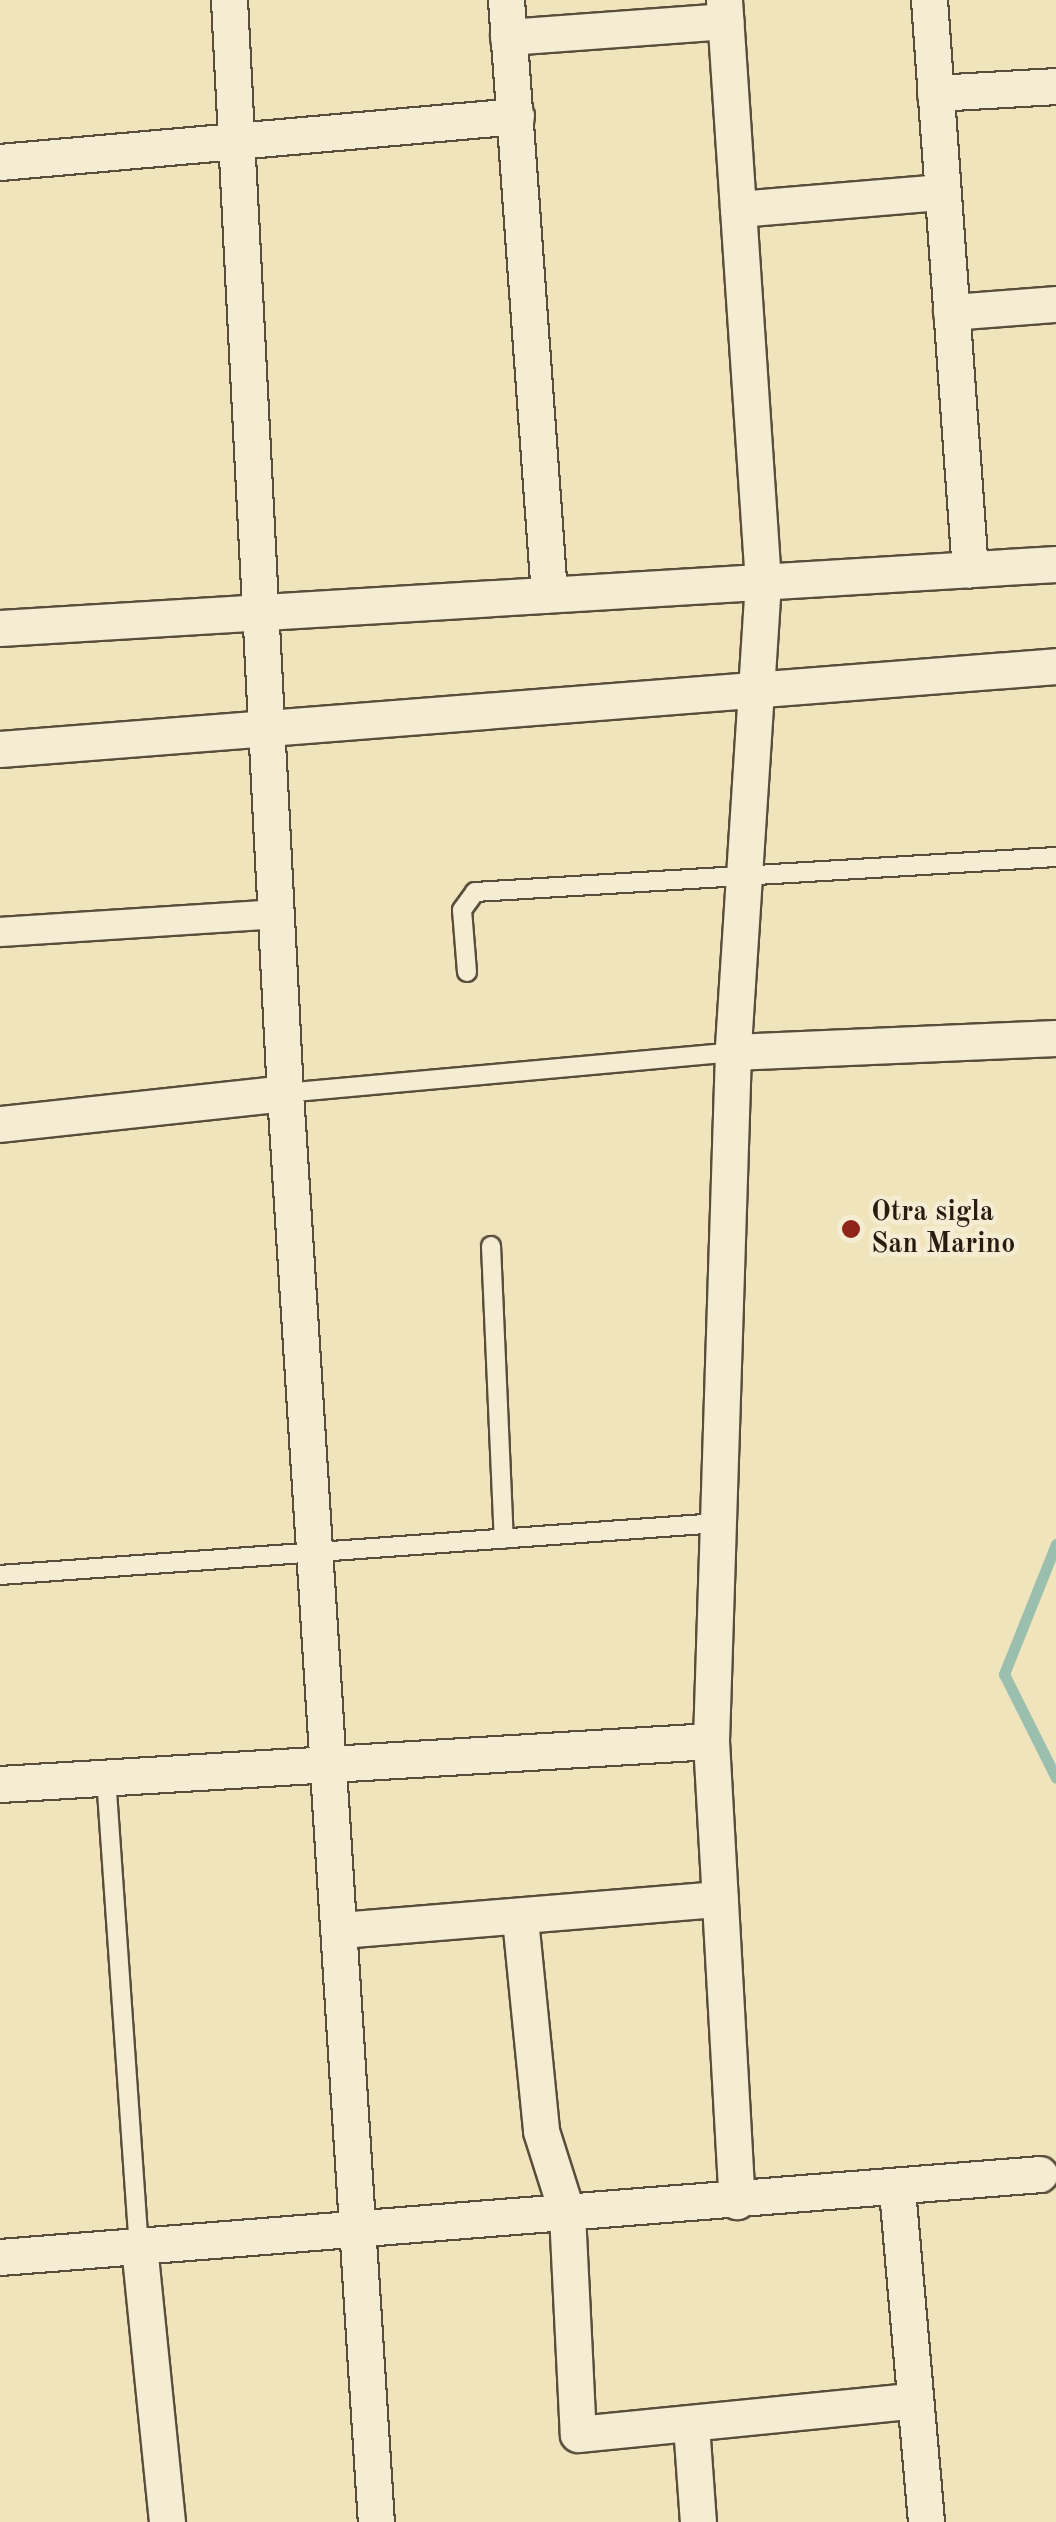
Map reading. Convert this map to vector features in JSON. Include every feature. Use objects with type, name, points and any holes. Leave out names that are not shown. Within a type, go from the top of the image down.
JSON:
[{"type":"street","points":[[229,0],[284,1092],[376,2522]]},
{"type":"street","points":[[506,0],[549,594]]},
{"type":"street","points":[[929,0],[970,570]]},
{"type":"street","points":[[508,37],[724,10],[763,582],[733,1052],[711,1741],[737,2201]]},
{"type":"street","points":[[935,94],[1056,86]]},
{"type":"street","points":[[0,162],[238,136],[516,116]]},
{"type":"street","points":[[738,209],[942,192]]},
{"type":"street","points":[[951,312],[1056,304]]},
{"type":"street","points":[[0,628],[1056,564]]},
{"type":"street","points":[[0,749],[266,732],[756,688],[1056,666]]},
{"type":"street","points":[[0,932],[276,914]]},
{"type":"street","points":[[733,1052],[1056,1038]]},
{"type":"street","points":[[0,1124],[284,1092]]},
{"type":"street","points":[[0,1784],[711,1741]]},
{"type":"street","points":[[340,1930],[520,1919],[720,1899]]},
{"type":"street","points":[[520,1919],[541,2131],[567,2214],[578,2434],[910,2402]]},
{"type":"street","points":[[0,2256],[897,2190],[1040,2174]]},
{"type":"street","points":[[897,2190],[910,2402],[926,2522]]},
{"type":"street","points":[[139,2246],[167,2522]]},
{"type":"street","points":[[691,2425],[698,2522]]},
{"type":"lane","points":[[467,972],[462,910],[475,892],[1056,856]]},
{"type":"lane","points":[[284,1092],[733,1052]]},
{"type":"lane","points":[[491,1246],[504,1539]]},
{"type":"lane","points":[[0,1574],[718,1523]]},
{"type":"lane","points":[[106,1778],[139,2246]]},
{"type":"waterway","points":[[1056,1544],[1004,1674],[1056,1778]]},
{"type":"place","name":"Otra sigla San Marino","points":[[851,1229]]}]
